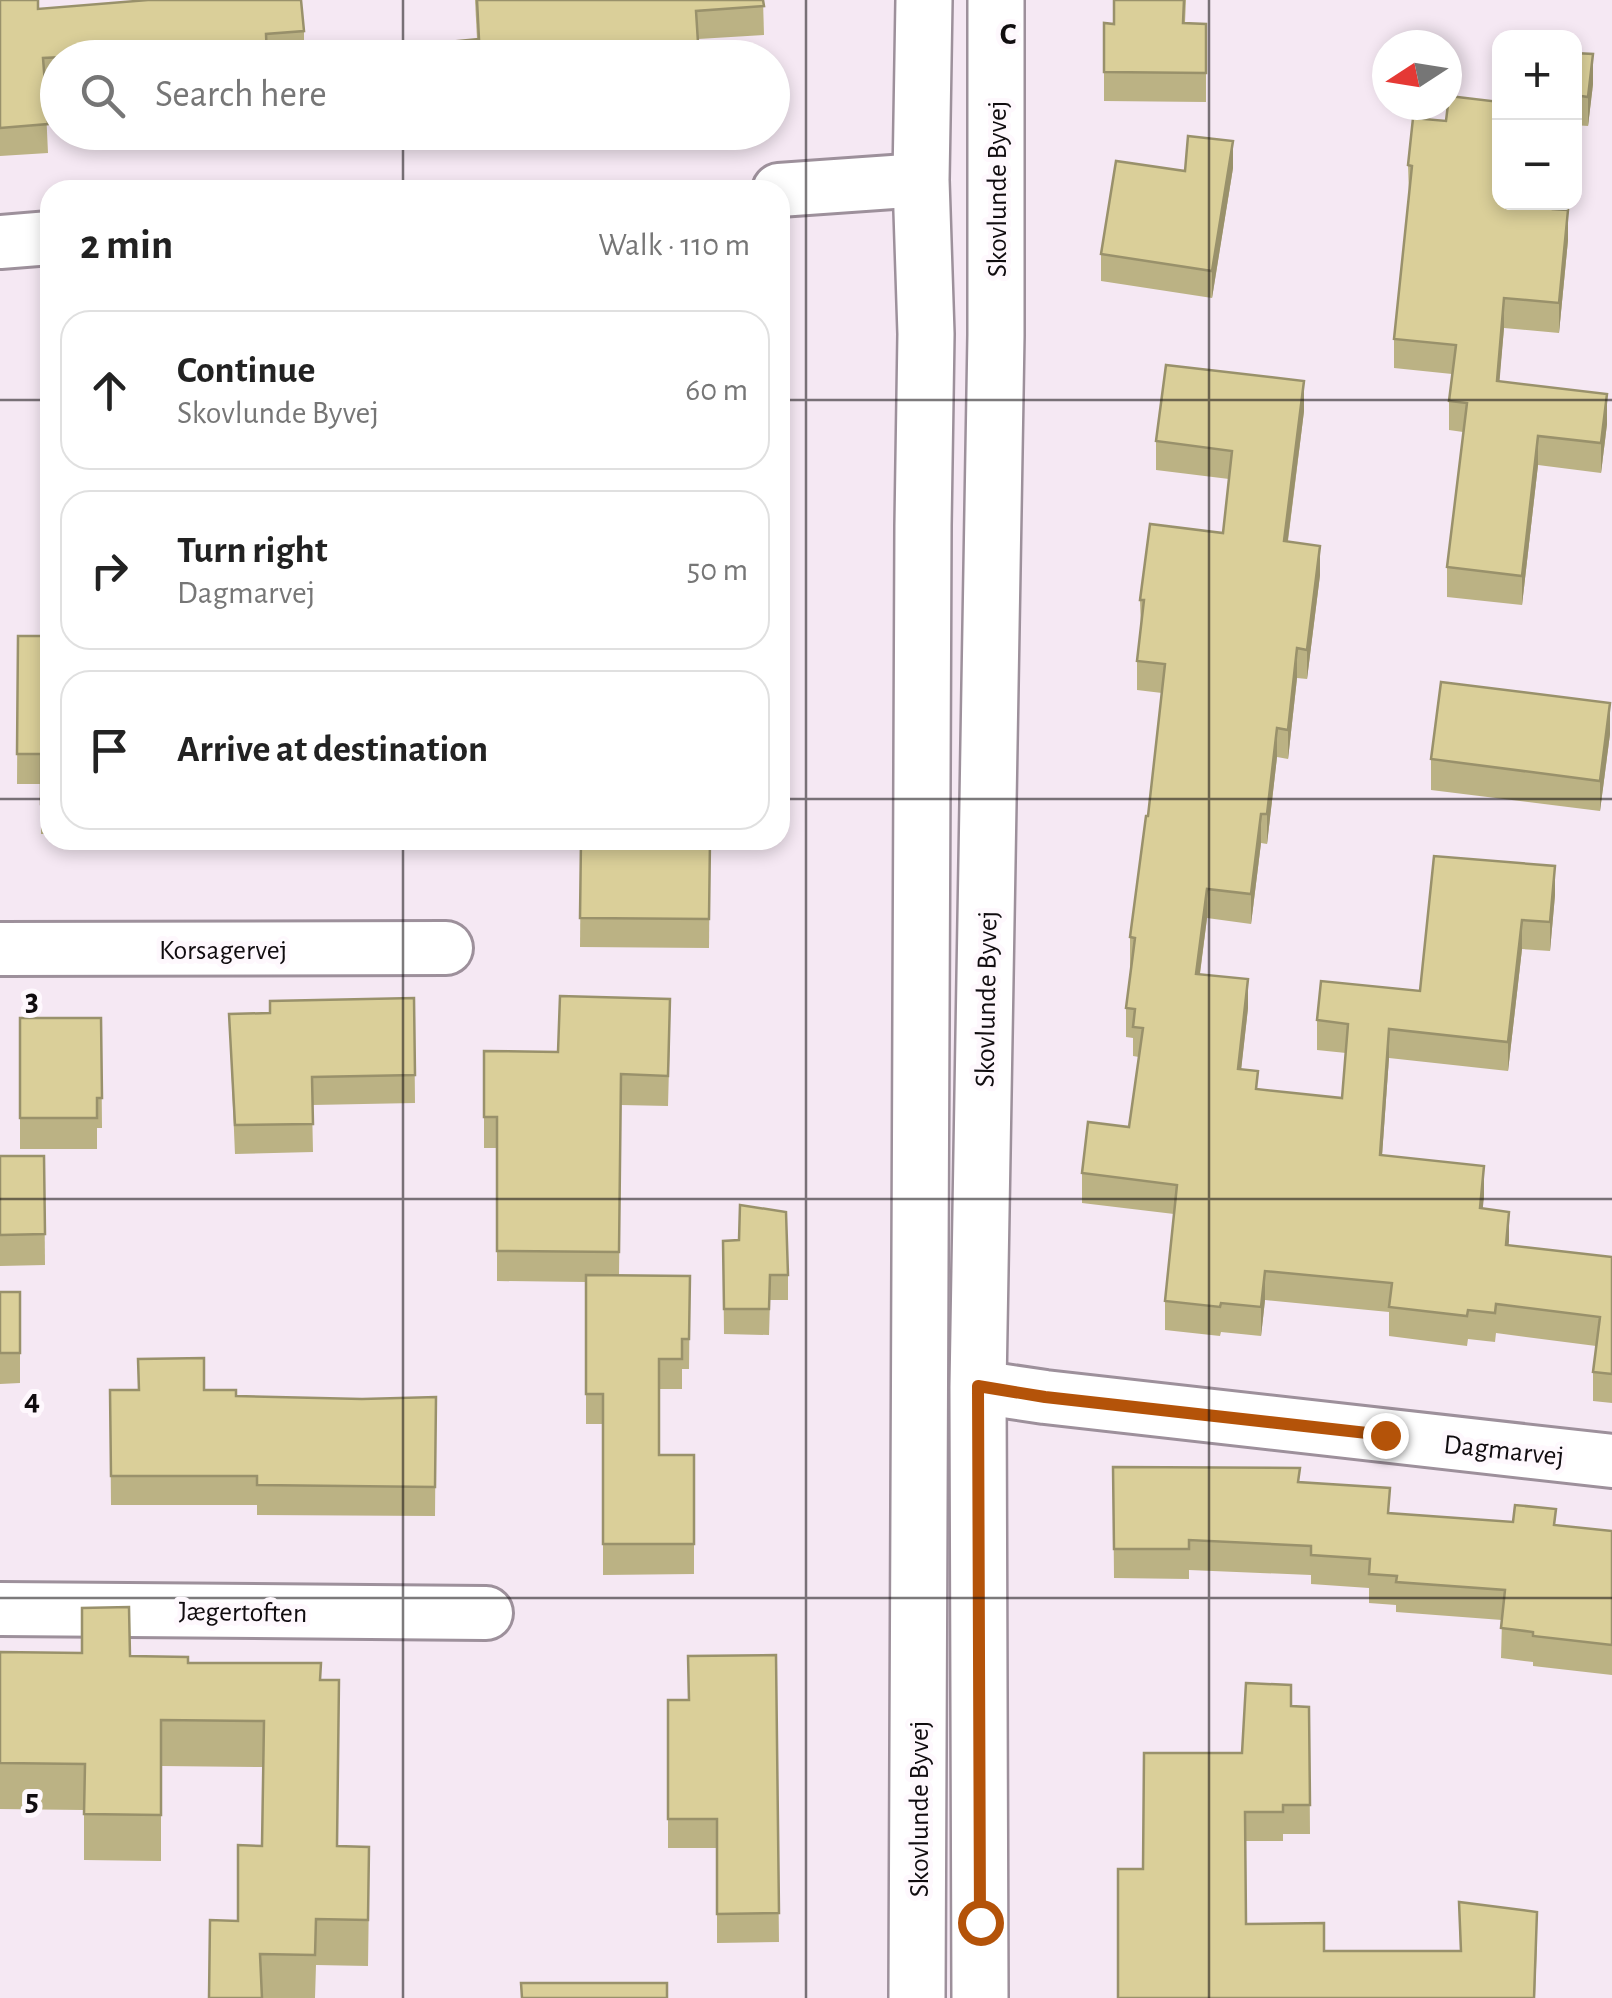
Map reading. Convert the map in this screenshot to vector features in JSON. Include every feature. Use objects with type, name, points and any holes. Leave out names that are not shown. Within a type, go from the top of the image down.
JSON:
[{"type":"main road","name":"Skovlunde Byvej","points":[[917,1998],[926,334],[921,180],[924,0]]},
{"type":"main road","name":"Skovlunde Byvej","points":[[980,1998],[978,1386],[995,375],[996,0]]},
{"type":"street","points":[[790,189],[921,180]]},
{"type":"street","points":[[0,242],[40,239]]},
{"type":"street","name":"Korsagervej","points":[[0,949],[446,948]]},
{"type":"street","name":"Dagmarvej","points":[[978,1386],[1045,1397],[1612,1461]]},
{"type":"street","name":"Jægertoften","points":[[0,1609],[486,1613]]},
{"type":"building","points":[[0,0],[38,0],[38,9],[148,0],[301,0],[304,31],[266,34],[266,40],[40,40],[40,125],[0,128]]},
{"type":"building","points":[[477,0],[763,0],[764,6],[696,11],[698,40],[469,40],[479,39]]},
{"type":"building","points":[[1114,0],[1184,0],[1183,23],[1206,24],[1206,73],[1104,72],[1104,23],[1114,24]]},
{"type":"building","points":[[1582,53],[1593,54],[1588,97],[1582,96]]},
{"type":"building","points":[[1462,98],[1492,101],[1492,210],[1568,210],[1559,303],[1504,298],[1497,381],[1607,394],[1601,443],[1538,436],[1522,576],[1447,567],[1467,403],[1449,401],[1456,345],[1394,339],[1412,166],[1408,165],[1413,120],[1462,120]]},
{"type":"building","points":[[1188,136],[1233,141],[1212,271],[1101,254],[1116,161],[1185,171]]},
{"type":"building","points":[[1166,365],[1304,381],[1284,541],[1320,546],[1307,650],[1297,648],[1288,730],[1277,728],[1267,814],[1261,814],[1251,894],[1207,889],[1196,974],[1248,979],[1238,1069],[1258,1071],[1256,1089],[1342,1098],[1348,1024],[1317,1020],[1321,981],[1420,991],[1434,856],[1555,866],[1550,922],[1522,920],[1508,1042],[1389,1029],[1380,1155],[1484,1166],[1480,1208],[1509,1212],[1506,1245],[1612,1257],[1612,1374],[1593,1372],[1600,1317],[1496,1304],[1495,1313],[1468,1310],[1467,1316],[1389,1307],[1392,1283],[1265,1271],[1261,1307],[1165,1301],[1177,1185],[1082,1173],[1088,1122],[1129,1127],[1143,1028],[1133,1027],[1135,1009],[1126,1008],[1135,938],[1130,937],[1165,664],[1137,661],[1150,524],[1223,533],[1232,451],[1156,441]]},
{"type":"building","points":[[18,636],[40,636],[40,754],[17,754]]},
{"type":"building","points":[[1441,682],[1610,703],[1600,781],[1431,759]]},
{"type":"building","points":[[581,850],[710,850],[709,919],[580,918]]},
{"type":"building","points":[[560,996],[670,999],[668,1076],[621,1074],[619,1252],[497,1251],[497,1117],[484,1117],[484,1051],[558,1052]]},
{"type":"building","points":[[414,998],[415,1075],[312,1077],[313,1124],[235,1125],[229,1014],[270,1013],[270,1001]]},
{"type":"building","points":[[20,1018],[101,1018],[102,1098],[97,1098],[97,1118],[20,1118]]},
{"type":"building","points":[[0,1156],[44,1156],[45,1234],[0,1235]]},
{"type":"building","points":[[740,1205],[786,1212],[788,1275],[770,1275],[769,1309],[724,1309],[723,1241],[739,1240]]},
{"type":"building","points":[[586,1275],[690,1276],[689,1339],[682,1339],[682,1359],[659,1359],[659,1455],[694,1455],[694,1544],[603,1544],[603,1394],[586,1394]]},
{"type":"building","points":[[0,1292],[20,1292],[20,1353],[0,1353]]},
{"type":"building","points":[[204,1358],[204,1390],[236,1390],[236,1396],[436,1397],[435,1487],[257,1485],[257,1476],[111,1476],[110,1390],[139,1390],[138,1359]]},
{"type":"building","points":[[1113,1467],[1300,1468],[1298,1482],[1390,1488],[1388,1513],[1513,1522],[1515,1505],[1556,1509],[1554,1525],[1612,1531],[1612,1645],[1533,1636],[1533,1632],[1501,1628],[1505,1590],[1396,1582],[1397,1576],[1369,1574],[1370,1559],[1311,1555],[1311,1546],[1189,1540],[1189,1549],[1114,1549]]},
{"type":"building","points":[[129,1607],[130,1656],[188,1657],[188,1663],[321,1663],[320,1680],[339,1680],[337,1846],[369,1847],[368,1920],[316,1919],[315,1955],[260,1954],[262,1998],[209,1998],[210,1920],[238,1921],[238,1845],[262,1846],[264,1721],[161,1720],[161,1815],[84,1814],[85,1764],[0,1763],[0,1652],[82,1653],[82,1608]]},
{"type":"building","points":[[776,1655],[779,1913],[717,1914],[717,1819],[668,1819],[668,1700],[689,1700],[688,1656]]},
{"type":"building","points":[[1246,1683],[1291,1685],[1291,1706],[1309,1707],[1310,1805],[1283,1805],[1283,1812],[1245,1812],[1246,1924],[1324,1923],[1324,1951],[1461,1951],[1459,1902],[1537,1912],[1534,1998],[1118,1998],[1118,1869],[1143,1869],[1144,1753],[1242,1753]]},
{"type":"building","points":[[521,1983],[667,1983],[667,1998],[522,1998]]},
{"type":"route","points":[[980,1922],[978,1386],[1385,1435]]}]
